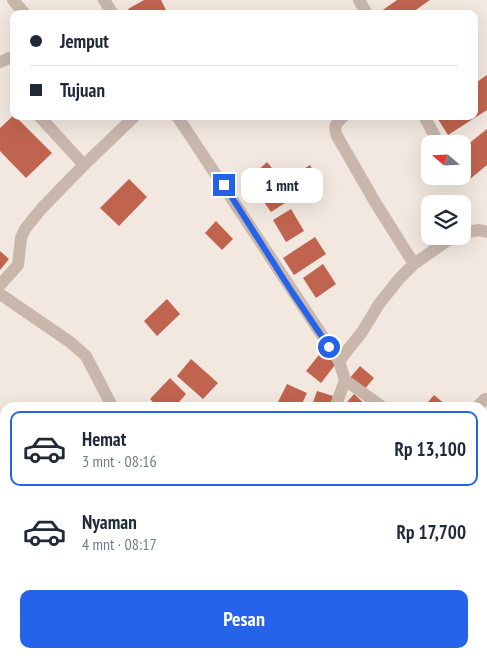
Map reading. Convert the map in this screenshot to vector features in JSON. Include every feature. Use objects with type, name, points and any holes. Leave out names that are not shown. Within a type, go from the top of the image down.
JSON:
[{"type":"street","points":[[13,0],[22,10]]},
{"type":"street","points":[[43,120],[84,165]]},
{"type":"street","points":[[0,285],[18,265],[21,238],[25,229],[42,208],[131,120]]},
{"type":"street","points":[[180,120],[338,361],[345,380],[376,402]]},
{"type":"street","points":[[339,120],[334,128],[337,136],[374,202],[414,264]]},
{"type":"street","points":[[426,120],[434,135]]},
{"type":"street","points":[[471,231],[479,230],[487,232]]},
{"type":"street","points":[[338,361],[362,332],[383,298],[414,264],[441,245]]},
{"type":"street","points":[[0,294],[70,342],[86,356],[110,402]]},
{"type":"street","points":[[337,402],[345,380]]},
{"type":"building","points":[[144,0],[161,0],[166,10],[128,10]]},
{"type":"building","points":[[397,0],[430,0],[416,10],[383,10]]},
{"type":"building","points":[[487,75],[487,110],[478,116],[478,81]]},
{"type":"building","points":[[10,119],[19,120],[52,153],[26,178],[0,151],[0,128]]},
{"type":"building","points":[[439,120],[471,120],[448,135]]},
{"type":"building","points":[[487,129],[487,165],[471,178],[471,142]]},
{"type":"building","points":[[267,162],[281,179],[270,188],[256,172]]},
{"type":"building","points":[[310,165],[320,182],[305,192],[294,175]]},
{"type":"building","points":[[252,175],[264,192],[255,199],[243,182]]},
{"type":"building","points":[[129,179],[147,197],[119,226],[100,208]]},
{"type":"building","points":[[291,181],[301,197],[292,202],[282,187]]},
{"type":"building","points":[[277,192],[285,203],[271,212],[264,202]]},
{"type":"building","points":[[291,209],[304,231],[286,242],[273,220]]},
{"type":"building","points":[[216,221],[233,239],[222,250],[205,233]]},
{"type":"building","points":[[315,237],[326,254],[294,275],[283,258]]},
{"type":"building","points":[[0,251],[9,259],[0,270]]},
{"type":"building","points":[[323,264],[336,284],[316,298],[303,278]]},
{"type":"building","points":[[167,299],[180,314],[157,336],[144,321]]},
{"type":"building","points":[[323,350],[338,361],[321,383],[306,371]]},
{"type":"building","points":[[191,359],[218,383],[203,399],[177,376]]},
{"type":"building","points":[[360,366],[374,378],[363,391],[349,379]]},
{"type":"building","points":[[170,378],[186,394],[179,402],[153,402],[150,399]]},
{"type":"building","points":[[287,384],[307,393],[303,402],[278,402]]},
{"type":"building","points":[[317,391],[333,396],[331,402],[313,402]]},
{"type":"building","points":[[354,394],[363,402],[347,402]]},
{"type":"building","points":[[434,395],[442,402],[428,402]]},
{"type":"route","points":[[224,185],[329,347]]}]
